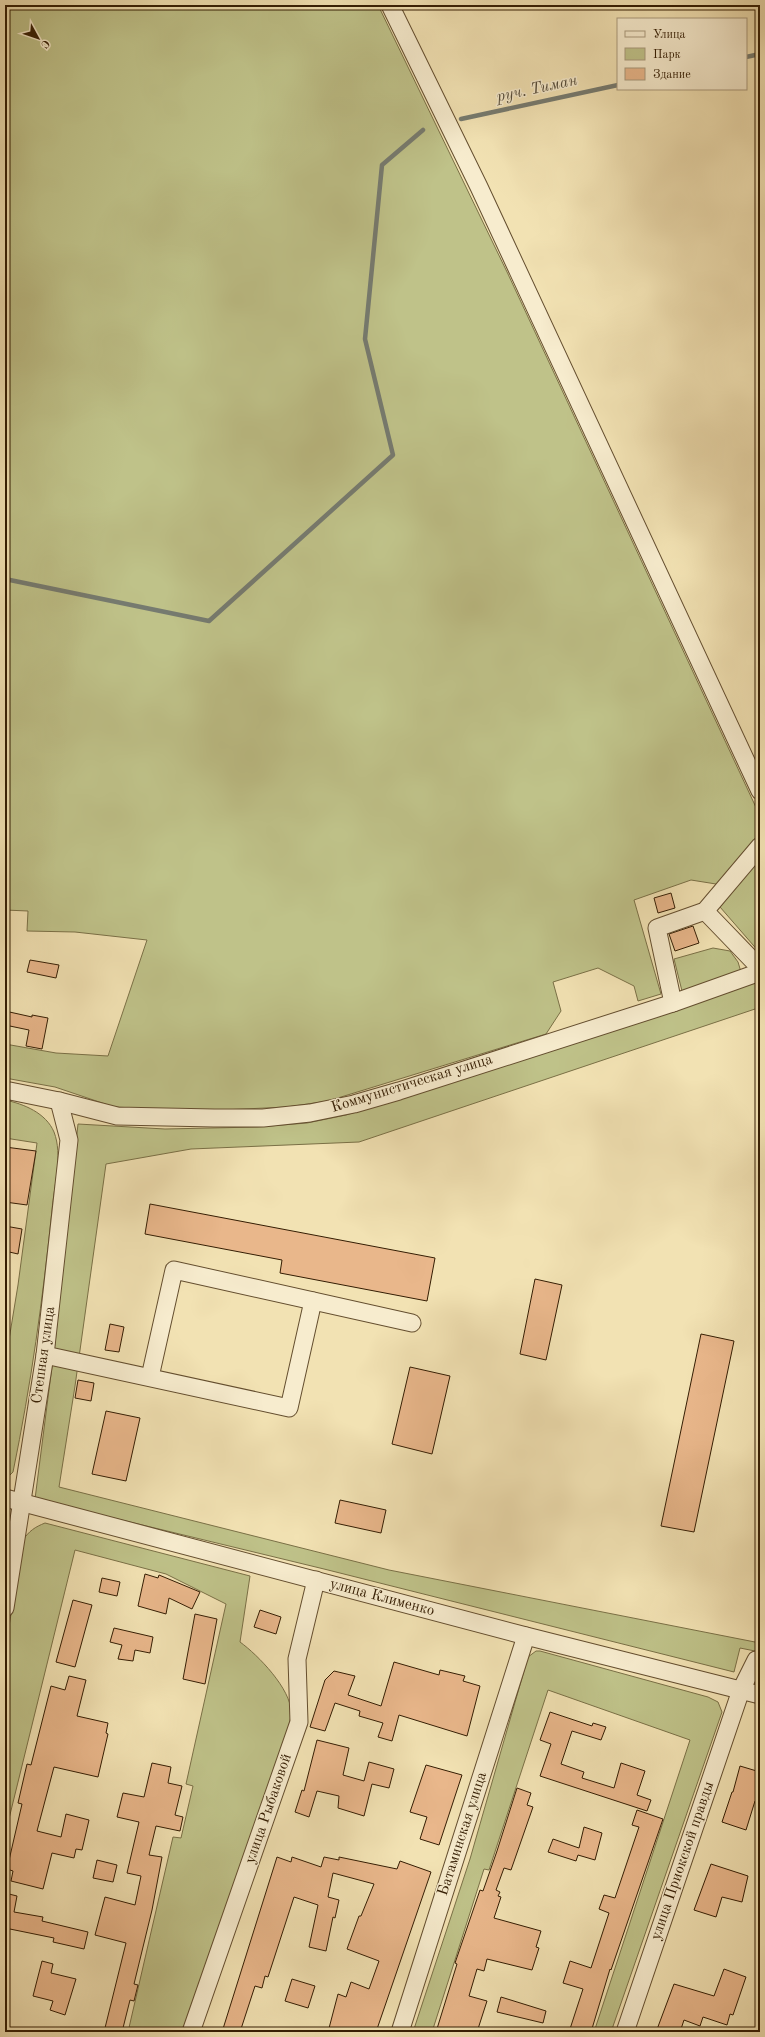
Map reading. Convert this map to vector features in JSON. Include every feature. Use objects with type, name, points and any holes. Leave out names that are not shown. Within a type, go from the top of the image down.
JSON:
[{"type":"street","points":[[390,5],[479,187],[760,791]]},
{"type":"street","points":[[672,1002],[657,928],[705,911],[760,846]]},
{"type":"street","points":[[705,911],[760,968]]},
{"type":"street","name":"Коммунистическая улица","points":[[5,1090],[59,1101],[116,1116],[263,1118],[310,1113],[354,1104],[384,1095],[760,972]]},
{"type":"street","name":"Степная улица","points":[[5,1608],[45,1355],[69,1140],[59,1101]]},
{"type":"street","points":[[150,1377],[174,1270],[412,1322]]},
{"type":"street","points":[[45,1355],[289,1408],[313,1301]]},
{"type":"street","name":"улица Клименко","points":[[5,1498],[526,1636],[760,1695]]},
{"type":"street","name":"улица Рыбаковой","points":[[191,2032],[299,1722],[297,1659],[316,1580]]},
{"type":"street","name":"Батаминская улица","points":[[400,2032],[526,1636]]},
{"type":"street","name":"улица Приокской правды","points":[[625,2032],[741,1690],[756,1660],[760,1661]]},
{"type":"green space","points":[[5,5],[378,5],[508,274],[760,816],[759,837],[741,861],[716,884],[691,880],[634,900],[661,994],[638,1001],[634,986],[598,968],[553,982],[561,1011],[546,1034],[328,1101],[287,1107],[200,1111],[114,1107],[55,1087],[5,1078],[5,1044],[56,1053],[108,1056],[147,940],[75,932],[27,931],[28,911],[5,910]]},
{"type":"green space","points":[[760,854],[760,953],[720,907]]},
{"type":"green space","points":[[713,948],[730,951],[738,962],[741,972],[682,991],[674,959]]},
{"type":"green space","points":[[760,979],[760,1009],[758,1008],[359,1142],[191,1149],[106,1164],[75,1386],[59,1487],[389,1570],[760,1643],[760,1652],[740,1648],[734,1672],[324,1569],[35,1499],[55,1343],[78,1124],[165,1129],[257,1127],[307,1123],[346,1115],[453,1082]]},
{"type":"green space","points":[[5,1100],[34,1110],[46,1120],[54,1132],[57,1141],[58,1160],[45,1276],[31,1374],[13,1472],[5,1480],[5,1364],[18,1285],[37,1143],[5,1138]]},
{"type":"green space","points":[[45,1523],[250,1576],[240,1642],[256,1655],[272,1673],[286,1693],[290,1703],[291,1715],[286,1736],[186,2032],[128,2032],[173,1837],[181,1838],[193,1786],[186,1784],[226,1604],[166,1574],[75,1550],[5,1835],[5,1651],[23,1540],[32,1530]]},
{"type":"green space","points":[[536,1651],[708,1697],[718,1702],[722,1712],[611,2032],[594,2032],[690,1740],[548,1690],[489,1870],[484,1869],[432,2032],[413,2032],[470,1859],[528,1657]]},
{"type":"building","points":[[671,893],[675,908],[658,913],[654,898]]},
{"type":"building","points":[[693,926],[699,943],[675,951],[669,934]]},
{"type":"building","points":[[30,960],[59,965],[56,978],[27,972]]},
{"type":"building","points":[[5,1011],[32,1017],[32,1015],[48,1018],[42,1049],[26,1046],[29,1030],[5,1025]]},
{"type":"building","points":[[5,1147],[36,1151],[27,1205],[5,1202]]},
{"type":"building","points":[[150,1204],[435,1258],[427,1301],[280,1273],[282,1260],[145,1234]]},
{"type":"building","points":[[5,1226],[22,1229],[18,1254],[5,1251]]},
{"type":"building","points":[[535,1279],[562,1285],[546,1360],[520,1354]]},
{"type":"building","points":[[110,1324],[124,1327],[119,1352],[105,1350]]},
{"type":"building","points":[[701,1334],[734,1341],[694,1532],[661,1526]]},
{"type":"building","points":[[410,1367],[450,1376],[432,1454],[392,1444]]},
{"type":"building","points":[[78,1380],[94,1383],[91,1401],[75,1398]]},
{"type":"building","points":[[106,1411],[140,1418],[126,1481],[92,1474]]},
{"type":"building","points":[[340,1500],[386,1510],[381,1533],[335,1523]]},
{"type":"building","points":[[145,1574],[158,1578],[159,1575],[200,1592],[192,1609],[169,1598],[166,1614],[138,1606]]},
{"type":"building","points":[[102,1578],[120,1582],[117,1596],[99,1592]]},
{"type":"building","points":[[73,1600],[92,1605],[75,1667],[56,1662]]},
{"type":"building","points":[[260,1610],[281,1617],[276,1634],[254,1627]]},
{"type":"building","points":[[195,1614],[217,1619],[205,1684],[183,1679]]},
{"type":"building","points":[[114,1628],[153,1637],[150,1653],[135,1650],[133,1661],[118,1659],[122,1645],[110,1642]]},
{"type":"building","points":[[394,1662],[439,1675],[440,1670],[465,1676],[463,1681],[480,1686],[467,1736],[399,1715],[392,1741],[378,1737],[383,1723],[359,1716],[360,1711],[335,1703],[325,1731],[310,1727],[325,1680],[334,1671],[355,1676],[348,1695],[381,1706]]},
{"type":"building","points":[[69,1676],[86,1680],[77,1716],[108,1723],[106,1733],[108,1734],[98,1777],[54,1767],[37,1831],[61,1837],[66,1814],[89,1820],[82,1850],[76,1849],[74,1858],[52,1853],[43,1889],[11,1881],[13,1871],[7,1869],[22,1804],[18,1803],[27,1764],[31,1765],[51,1686],[65,1690]]},
{"type":"building","points":[[550,1712],[592,1726],[593,1723],[606,1727],[601,1740],[572,1731],[561,1764],[584,1772],[582,1778],[614,1788],[621,1763],[645,1771],[637,1795],[651,1800],[647,1811],[540,1776],[551,1744],[540,1740]]},
{"type":"building","points":[[317,1740],[349,1748],[343,1775],[364,1781],[369,1762],[394,1769],[389,1788],[372,1784],[364,1816],[338,1808],[339,1796],[317,1791],[309,1817],[295,1812],[302,1790],[304,1791]]},
{"type":"building","points":[[152,1763],[171,1767],[168,1783],[182,1786],[175,1815],[183,1817],[180,1831],[156,1826],[149,1855],[162,1857],[152,1910],[134,1984],[138,1985],[134,2001],[130,2000],[122,2032],[104,2032],[126,1943],[95,1935],[105,1897],[135,1905],[141,1876],[127,1873],[139,1822],[117,1817],[123,1793],[144,1797]]},
{"type":"building","points":[[426,1765],[462,1775],[439,1845],[420,1839],[427,1817],[410,1812]]},
{"type":"building","points":[[740,1766],[760,1772],[760,1802],[755,1801],[746,1830],[722,1822],[733,1792]]},
{"type":"building","points":[[517,1788],[531,1793],[527,1805],[533,1807],[511,1870],[504,1868],[496,1890],[500,1892],[498,1896],[501,1897],[494,1918],[541,1931],[536,1947],[539,1948],[532,1970],[487,1959],[484,1971],[477,1969],[469,1996],[487,2001],[477,2032],[436,2032],[457,1964],[455,1963],[480,1890],[483,1891]]},
{"type":"building","points":[[637,1810],[663,1819],[611,1970],[610,1969],[591,2032],[569,2032],[583,1989],[563,1983],[570,1961],[591,1968],[609,1913],[599,1909],[604,1895],[615,1898],[639,1827],[632,1825]]},
{"type":"building","points":[[584,1827],[602,1833],[595,1860],[578,1855],[576,1861],[548,1852],[553,1839],[579,1848]]},
{"type":"building","points":[[277,1857],[291,1862],[292,1857],[321,1867],[324,1857],[339,1860],[339,1857],[397,1869],[400,1861],[431,1872],[376,2032],[328,2032],[338,1994],[346,1997],[351,1982],[369,1989],[379,1961],[347,1949],[359,1916],[361,1916],[374,1884],[333,1873],[328,1897],[339,1900],[335,1918],[333,1917],[326,1951],[309,1947],[318,1905],[294,1897],[268,1977],[265,1976],[262,1988],[255,1986],[240,2032],[222,2032]]},
{"type":"building","points":[[97,1860],[117,1865],[113,1882],[93,1878]]},
{"type":"building","points":[[711,1864],[748,1876],[742,1902],[722,1897],[716,1917],[694,1910]]},
{"type":"building","points":[[5,1893],[17,1896],[14,1912],[43,1917],[42,1921],[88,1932],[84,1949],[53,1942],[54,1938],[5,1928]]},
{"type":"building","points":[[42,1961],[53,1964],[51,1973],[76,1979],[65,2015],[50,2010],[53,2001],[33,1996]]},
{"type":"building","points":[[724,1969],[746,1977],[733,2015],[730,2014],[727,2025],[703,2017],[700,2026],[684,2020],[680,2032],[656,2032],[674,1984],[714,1996]]},
{"type":"building","points":[[292,1979],[315,1986],[308,2008],[285,2001]]},
{"type":"building","points":[[501,1997],[546,2011],[543,2023],[497,2012]]},
{"type":"waterway","name":"руч. Тиман","points":[[747,57],[760,54]]},
{"type":"waterway","name":"руч. Тиман","points":[[461,119],[617,85]]},
{"type":"waterway","points":[[5,579],[209,621],[393,455],[365,339],[382,165],[423,130]]}]
